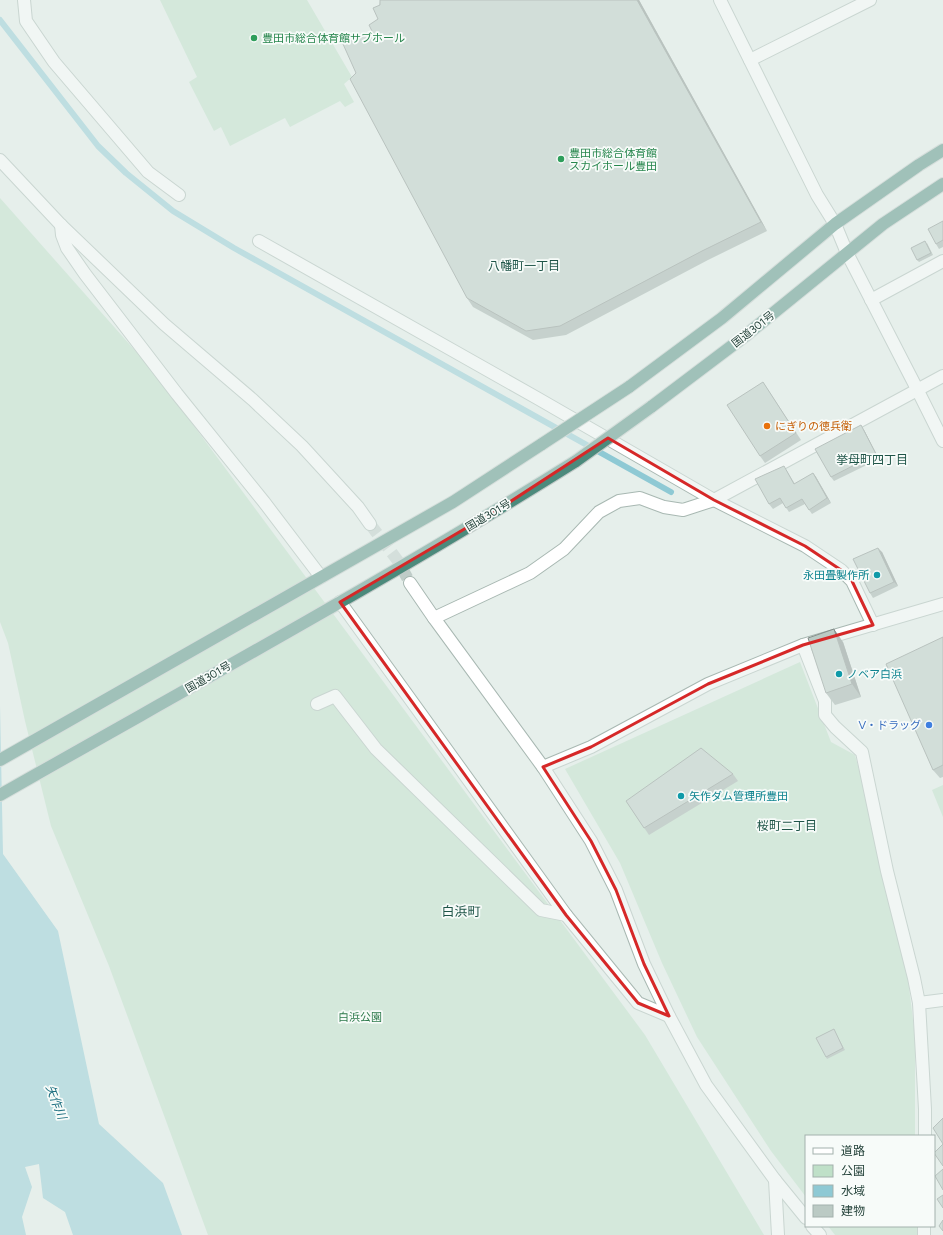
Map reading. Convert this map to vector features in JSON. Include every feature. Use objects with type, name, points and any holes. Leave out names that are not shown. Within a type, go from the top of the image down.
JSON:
[{"type":"highway","points":[[0,760],[453,502],[629,387],[722,318],[835,224],[943,150]]},
{"type":"highway","name":"国道301号","points":[[0,795],[340,602],[502,507],[576,461],[745,336],[882,224],[943,184]]},
{"type":"street","points":[[24,0],[26,21],[54,62],[148,172],[179,195]]},
{"type":"street","points":[[720,0],[817,195],[835,224],[847,253],[943,442]]},
{"type":"street","points":[[750,60],[870,0]]},
{"type":"street","points":[[0,160],[60,226],[164,324],[253,400],[302,446],[358,506],[370,524]]},
{"type":"street","points":[[60,226],[67,248],[85,274],[176,394],[264,502],[321,577]]},
{"type":"street","points":[[259,241],[714,500],[805,546],[841,570],[852,581],[871,626]]},
{"type":"street","points":[[871,300],[943,261]]},
{"type":"street","points":[[434,618],[530,573],[564,549],[600,512],[619,501],[640,498],[664,507],[683,510],[714,500],[943,376]]},
{"type":"street","points":[[410,583],[543,767],[591,840],[616,890],[644,964],[706,1085],[775,1180],[805,1217]]},
{"type":"street","points":[[340,602],[566,915],[638,1003],[670,1016]]},
{"type":"street","points":[[543,767],[590,747],[708,684],[803,645],[943,604]]},
{"type":"street","points":[[803,645],[825,701],[825,715],[834,727],[862,752],[887,871],[919,1003],[925,1135]]},
{"type":"street","points":[[316,704],[335,696],[376,749],[541,910],[566,915]]},
{"type":"street","points":[[919,1003],[943,1000]]},
{"type":"street","points":[[775,1180],[778,1235]]},
{"type":"street","points":[[813,1227],[820,1235]]},
{"type":"highlighted area","points":[[608,438],[714,500],[805,546],[841,570],[852,581],[873,625],[803,645],[708,684],[591,747],[543,767],[591,841],[616,890],[644,964],[669,1016],[638,1003],[566,915],[340,602],[502,507]]},
{"type":"green space","name":"豊田市総合体育館サブホール","points":[[160,0],[307,0],[352,77],[344,84],[354,102],[345,107],[340,101],[290,127],[285,118],[230,146],[221,127],[214,131],[189,82],[197,77]]},
{"type":"green space","name":"白浜公園","points":[[0,198],[154,372],[645,1035],[764,1235],[208,1235],[109,966],[51,826],[25,721],[8,643],[0,622]]},
{"type":"green space","points":[[800,662],[831,742],[855,755],[887,871],[907,971],[915,1036],[915,1135],[805,1135],[805,1196],[771,1151],[697,1037],[662,963],[620,863],[565,769]]},
{"type":"green space","points":[[943,785],[943,817],[932,790]]},
{"type":"green space","points":[[829,1227],[919,1227],[920,1235],[835,1235]]},
{"type":"water","name":"矢作川","points":[[0,706],[3,854],[58,931],[99,1124],[163,1183],[182,1235],[73,1235],[65,1212],[43,1198],[39,1164],[25,1167],[32,1187],[22,1217],[26,1235],[0,1235]]},
{"type":"building","name":"豊田市総合体育館 スカイホール豊田","points":[[380,0],[637,0],[761,222],[702,251],[560,326],[526,331],[467,298],[350,79],[356,73],[343,44],[372,31],[369,25],[378,19],[373,8],[380,5]]},
{"type":"building","points":[[943,221],[943,240],[936,244],[928,229]]},
{"type":"building","points":[[925,241],[931,253],[917,260],[911,248]]},
{"type":"building","name":"にぎりの徳兵衛","points":[[763,382],[796,433],[760,456],[727,405]]},
{"type":"building","points":[[861,425],[876,454],[831,477],[815,449]]},
{"type":"building","points":[[784,466],[794,484],[813,473],[827,498],[809,510],[802,499],[786,508],[780,498],[769,504],[755,479]]},
{"type":"building","name":"永田畳製作所","points":[[878,548],[894,582],[870,593],[853,559]]},
{"type":"building","name":"ノベア白浜","points":[[834,629],[852,684],[826,693],[808,638]]},
{"type":"building","name":"V・ドラッグ","points":[[943,637],[943,765],[933,770],[886,664]]},
{"type":"building","name":"矢作ダム管理所豊田","points":[[701,748],[733,774],[644,828],[626,801]]},
{"type":"building","points":[[834,1029],[843,1048],[826,1057],[816,1038]]},
{"type":"building","points":[[943,1118],[943,1144],[933,1128]]},
{"type":"building","points":[[943,1144],[943,1166],[935,1154],[935,1152]]},
{"type":"building","points":[[943,1169],[943,1190],[935,1176]]},
{"type":"building","points":[[943,1195],[943,1208],[937,1199]]},
{"type":"building","points":[[943,1220],[943,1231],[939,1226]]},
{"type":"waterway","points":[[0,20],[98,146],[126,173],[173,211],[234,248],[671,492]]},
{"type":"tunnel","points":[[370,524],[398,561],[410,583]]},
{"type":"place","name":"豊田市総合体育館サブホール","points":[[254,38]]},
{"type":"place","name":"豊田市総合体育館 スカイホール豊田","points":[[561,159]]},
{"type":"place","name":"にぎりの徳兵衛","points":[[767,426]]},
{"type":"place","name":"永田畳製作所","points":[[877,575]]},
{"type":"place","name":"ノベア白浜","points":[[839,674]]},
{"type":"place","name":"V・ドラッグ","points":[[929,725]]},
{"type":"place","name":"矢作ダム管理所豊田","points":[[681,796]]},
{"type":"district","name":"八幡町一丁目","points":[[524,266]]},
{"type":"district","name":"挙母町四丁目","points":[[872,460]]},
{"type":"district","name":"桜町二丁目","points":[[787,826]]},
{"type":"district","name":"白浜町","points":[[461,911]]}]
